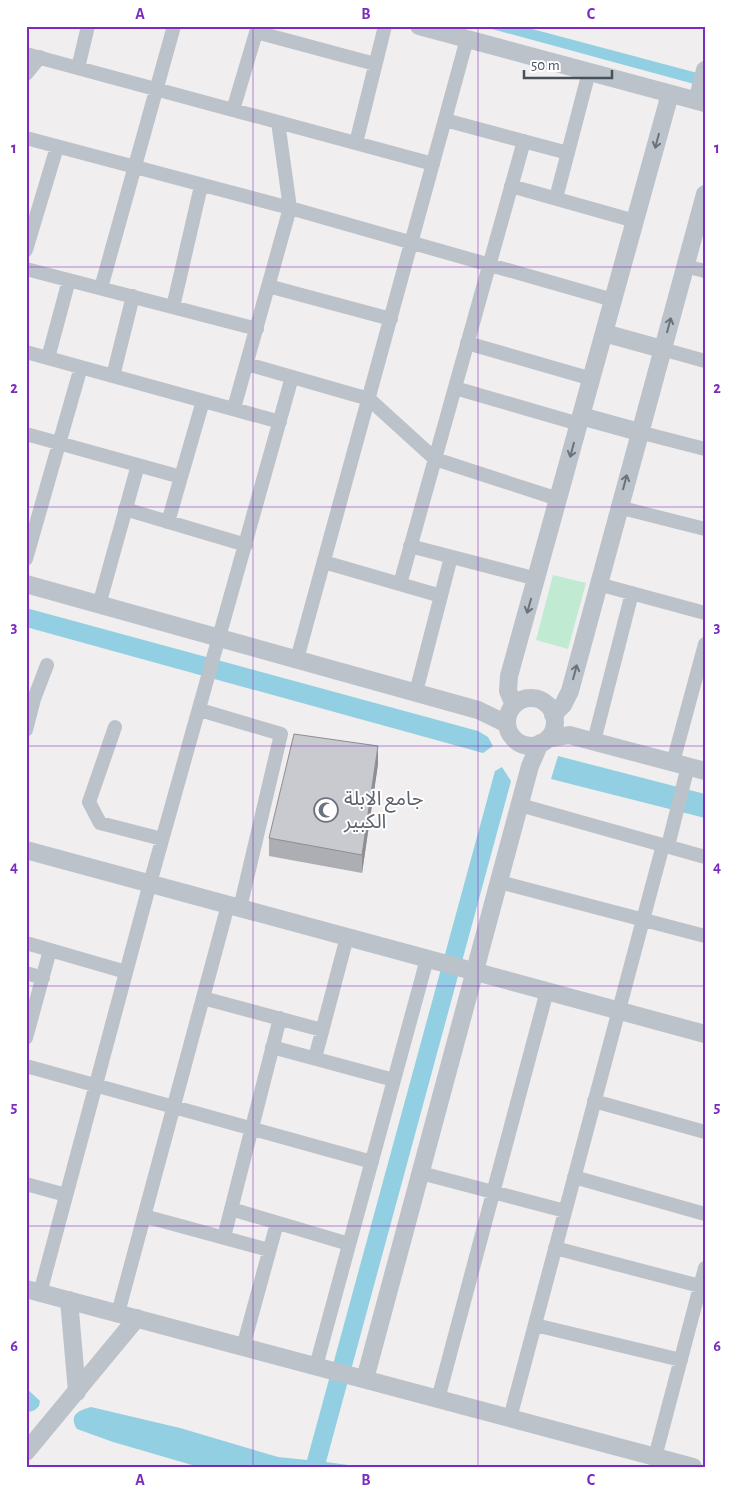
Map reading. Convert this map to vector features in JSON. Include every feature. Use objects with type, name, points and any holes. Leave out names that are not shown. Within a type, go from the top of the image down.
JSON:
[{"type":"street","points":[[78,68],[88,26]]},
{"type":"street","points":[[101,288],[174,26]]},
{"type":"street","points":[[356,143],[385,26]]},
{"type":"street","points":[[419,26],[701,102],[705,70]]},
{"type":"street","points":[[233,110],[257,29],[375,64]]},
{"type":"street","points":[[297,659],[467,39]]},
{"type":"street","points":[[26,74],[33,56],[433,164]]},
{"type":"street","points":[[556,198],[589,72]]},
{"type":"street","points":[[530,766],[518,742],[510,734],[509,676],[670,94]]},
{"type":"street","points":[[445,120],[568,153]]},
{"type":"street","points":[[234,408],[290,208],[278,122]]},
{"type":"street","points":[[26,138],[201,186],[290,208],[411,244],[614,300]]},
{"type":"street","points":[[400,584],[524,141]]},
{"type":"street","points":[[26,250],[57,146]]},
{"type":"street","points":[[173,307],[201,186]]},
{"type":"street","points":[[511,186],[635,221]]},
{"type":"street","points":[[365,1379],[530,766],[543,741],[551,734],[554,717],[570,691],[618,507],[705,194]]},
{"type":"street","points":[[685,266],[705,272]]},
{"type":"street","points":[[26,268],[257,329]]},
{"type":"street","points":[[48,358],[69,280]]},
{"type":"street","points":[[268,286],[390,319]]},
{"type":"street","points":[[113,376],[133,296]]},
{"type":"street","points":[[604,333],[705,361]]},
{"type":"street","points":[[467,343],[592,379]]},
{"type":"street","points":[[26,352],[280,422]]},
{"type":"street","points":[[247,364],[368,399],[435,459],[558,499]]},
{"type":"street","points":[[26,559],[80,367]]},
{"type":"street","points":[[292,377],[162,840],[66,1194],[33,1291],[693,1467]]},
{"type":"street","points":[[455,388],[705,449]]},
{"type":"street","points":[[168,522],[203,401]]},
{"type":"street","points":[[26,434],[181,477]]},
{"type":"street","points":[[99,605],[138,465]]},
{"type":"street","points":[[618,507],[705,529]]},
{"type":"street","points":[[125,509],[246,545]]},
{"type":"street","points":[[410,546],[536,579]]},
{"type":"street","points":[[416,692],[451,557]]},
{"type":"street","points":[[324,562],[441,596]]},
{"type":"street","points":[[26,584],[478,710],[510,713],[526,699],[540,700],[546,704],[569,735]]},
{"type":"street","points":[[598,584],[705,613]]},
{"type":"street","points":[[594,741],[632,593]]},
{"type":"street","points":[[510,1418],[618,1011],[689,766],[705,644]]},
{"type":"street","points":[[26,730],[34,699],[47,665]]},
{"type":"street","points":[[118,1313],[203,998],[234,906],[280,734],[200,710]]},
{"type":"street","points":[[115,727],[89,802],[100,823],[162,840]]},
{"type":"street","points":[[518,742],[533,745],[569,735],[689,766]]},
{"type":"street","points":[[520,805],[705,856]]},
{"type":"street","points":[[27,853],[234,906],[705,1034]]},
{"type":"street","points":[[499,882],[705,936]]},
{"type":"street","points":[[315,1058],[347,937]]},
{"type":"street","points":[[26,943],[126,972]]},
{"type":"street","points":[[26,1038],[50,950]]},
{"type":"street","points":[[316,1366],[427,959]]},
{"type":"street","points":[[26,973],[43,978]]},
{"type":"street","points":[[438,1399],[547,992]]},
{"type":"street","points":[[203,998],[322,1030]]},
{"type":"street","points":[[224,1237],[280,1018]]},
{"type":"street","points":[[272,1047],[394,1080]]},
{"type":"street","points":[[26,1066],[372,1162]]},
{"type":"street","points":[[594,1102],[705,1132]]},
{"type":"street","points":[[421,1173],[565,1211]]},
{"type":"street","points":[[574,1177],[705,1214]]},
{"type":"street","points":[[26,1184],[66,1194]]},
{"type":"street","points":[[231,1209],[349,1244]]},
{"type":"street","points":[[144,1216],[270,1250]]},
{"type":"street","points":[[243,1347],[277,1223]]},
{"type":"street","points":[[555,1248],[700,1286]]},
{"type":"street","points":[[655,1457],[705,1268]]},
{"type":"street","points":[[69,1300],[77,1392]]},
{"type":"street","points":[[26,1452],[137,1318]]},
{"type":"street","points":[[535,1325],[681,1360]]},
{"type":"green space","points":[[553,575],[586,583],[568,649],[536,640]]},
{"type":"water","points":[[481,26],[521,26],[705,75],[705,87]]},
{"type":"water","points":[[26,608],[478,731],[488,737],[493,746],[483,753],[26,627]]},
{"type":"water","points":[[558,756],[705,794],[705,818],[551,779]]},
{"type":"water","points":[[502,767],[511,781],[326,1462],[363,1467],[199,1467],[113,1442],[77,1429],[74,1417],[82,1410],[91,1407],[180,1428],[278,1457],[307,1460],[495,771]]},
{"type":"water","points":[[26,1388],[40,1401],[39,1406],[35,1410],[26,1413]]},
{"type":"building","name":"جامع الابلة الكبير","points":[[294,734],[378,746],[362,855],[269,838]]},
{"type":"place","name":"جامع الابلة الكبير","points":[[326,810]]}]
